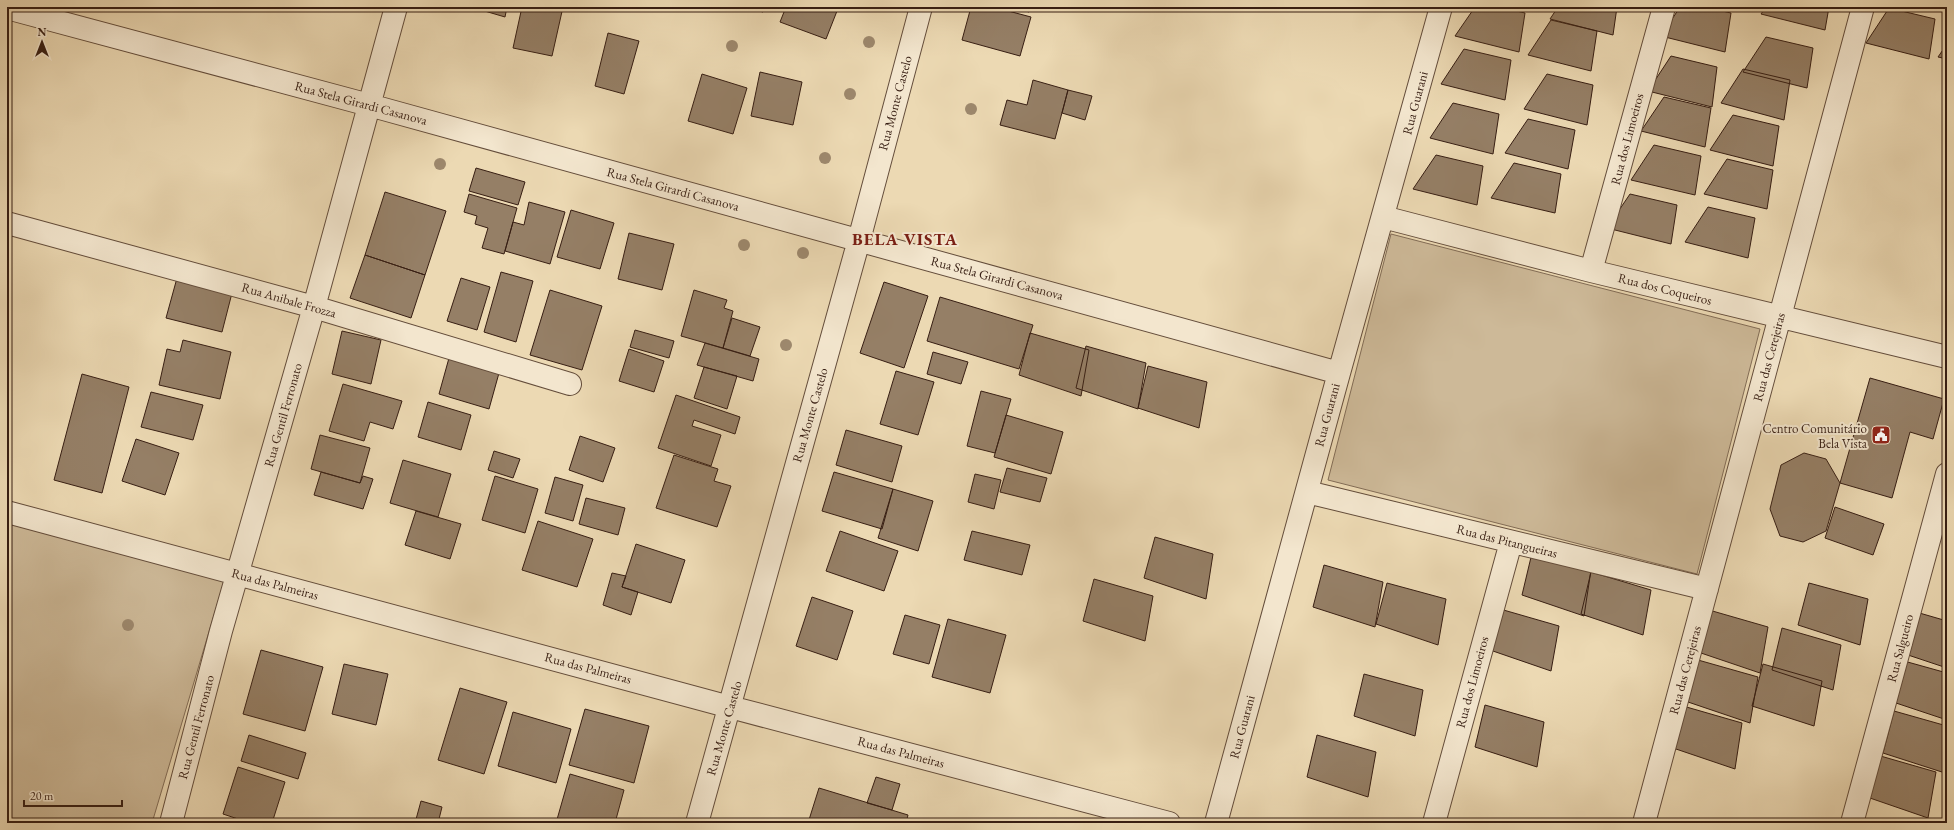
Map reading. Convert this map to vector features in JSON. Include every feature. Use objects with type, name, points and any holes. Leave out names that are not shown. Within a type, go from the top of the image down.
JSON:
[{"type":"street","name":"Rua Gentil Ferronato","points":[[171,823],[237,573],[314,307],[396,7]]},
{"type":"street","name":"Rua Monte Castelo","points":[[697,823],[859,240],[921,7]]},
{"type":"street","name":"Rua Guarani","points":[[1216,823],[1441,7]]},
{"type":"street","name":"Rua dos Limoeiros","points":[[1591,271],[1664,7]]},
{"type":"street","name":"Rua das Cerejeiras","points":[[1644,823],[1863,7]]},
{"type":"street","name":"Rua Stela Girardi Casanova","points":[[7,8],[369,105],[1339,373]]},
{"type":"street","name":"Rua dos Coqueiros","points":[[1383,217],[1591,271],[1947,357]]},
{"type":"street","name":"Rua Anibale Frozza","points":[[7,223],[314,307],[570,384]]},
{"type":"street","name":"Rua Salgueiro","points":[[1852,823],[1947,474]]},
{"type":"street","name":"Rua das Pitangueiras","points":[[1307,492],[1707,589]]},
{"type":"street","name":"Rua das Palmeiras","points":[[7,512],[730,707],[1169,823]]},
{"type":"street","name":"Rua dos Limoeiros","points":[[1434,823],[1511,542]]},
{"type":"shaded area","points":[[1391,234],[1760,329],[1697,574],[1328,480]]},
{"type":"shaded area","points":[[7,522],[225,578],[152,823],[7,823]]},
{"type":"building","points":[[471,7],[507,7],[505,17]]},
{"type":"building","points":[[522,7],[563,7],[552,56],[513,48]]},
{"type":"building","points":[[637,7],[657,7],[657,10]]},
{"type":"building","points":[[745,7],[764,7],[763,12]]},
{"type":"building","points":[[786,7],[827,7],[837,11],[826,39],[780,22]]},
{"type":"building","points":[[971,7],[993,7],[1031,17],[1020,56],[962,40]]},
{"type":"building","points":[[1012,7],[1031,7],[1029,12]]},
{"type":"building","points":[[1475,7],[1500,7],[1525,13],[1519,52],[1455,36]]},
{"type":"building","points":[[1558,7],[1617,7],[1613,35],[1550,19]]},
{"type":"building","points":[[1680,7],[1705,7],[1731,13],[1725,52],[1661,36]]},
{"type":"building","points":[[1766,7],[1829,7],[1825,30],[1761,14]]},
{"type":"building","points":[[1889,8],[1935,19],[1929,59],[1866,43]]},
{"type":"building","points":[[1551,20],[1597,31],[1591,71],[1528,55]]},
{"type":"building","points":[[608,33],[639,41],[624,94],[595,86]]},
{"type":"building","points":[[1766,37],[1813,48],[1807,88],[1743,72]]},
{"type":"building","points":[[1947,44],[1947,59],[1938,57]]},
{"type":"building","points":[[1464,49],[1511,60],[1505,100],[1441,84]]},
{"type":"building","points":[[1671,56],[1717,67],[1712,107],[1648,91]]},
{"type":"building","points":[[1743,69],[1790,80],[1784,120],[1721,103]]},
{"type":"building","points":[[760,72],[802,82],[793,125],[751,116]]},
{"type":"building","points":[[702,74],[747,88],[733,134],[688,121]]},
{"type":"building","points":[[1547,74],[1593,85],[1587,125],[1524,109]]},
{"type":"building","points":[[1033,80],[1068,90],[1055,139],[1000,125],[1007,100],[1027,105]]},
{"type":"building","points":[[1068,90],[1092,96],[1085,120],[1062,113]]},
{"type":"building","points":[[1664,97],[1711,108],[1705,147],[1641,131]]},
{"type":"building","points":[[1453,103],[1499,114],[1493,154],[1430,138]]},
{"type":"building","points":[[1733,115],[1779,126],[1773,166],[1710,150]]},
{"type":"building","points":[[1528,119],[1575,130],[1568,169],[1505,153]]},
{"type":"building","points":[[1654,145],[1701,156],[1695,195],[1631,180]]},
{"type":"building","points":[[1436,155],[1483,166],[1477,205],[1413,189]]},
{"type":"building","points":[[1727,159],[1773,170],[1767,209],[1704,194]]},
{"type":"building","points":[[1514,163],[1561,174],[1555,213],[1491,198]]},
{"type":"building","points":[[476,168],[525,182],[518,205],[469,191]]},
{"type":"building","points":[[385,192],[446,211],[425,275],[365,255]]},
{"type":"building","points":[[469,194],[517,208],[504,254],[482,248],[488,228],[475,224],[477,216],[464,212]]},
{"type":"building","points":[[1630,194],[1677,205],[1671,244],[1607,228]]},
{"type":"building","points":[[529,202],[565,212],[550,264],[505,251],[513,222],[524,225]]},
{"type":"building","points":[[1708,207],[1755,218],[1748,258],[1685,242]]},
{"type":"building","points":[[571,210],[614,223],[600,269],[557,257]]},
{"type":"building","points":[[629,233],[674,244],[662,290],[618,279]]},
{"type":"building","points":[[365,255],[425,275],[411,318],[350,298]]},
{"type":"building","points":[[501,272],[533,281],[516,342],[484,332]]},
{"type":"building","points":[[177,278],[232,293],[222,332],[166,318]]},
{"type":"building","points":[[461,278],[490,287],[477,330],[447,321]]},
{"type":"building","points":[[884,282],[928,296],[904,368],[860,353]]},
{"type":"building","points":[[550,290],[602,306],[582,370],[530,355]]},
{"type":"building","points":[[694,290],[727,300],[724,308],[733,311],[723,348],[681,336]]},
{"type":"building","points":[[940,297],[1033,325],[1019,369],[927,341]]},
{"type":"building","points":[[732,318],[760,327],[750,356],[723,348]]},
{"type":"building","points":[[635,330],[674,341],[669,358],[630,347]]},
{"type":"building","points":[[342,331],[381,340],[371,384],[332,374]]},
{"type":"building","points":[[1030,333],[1089,350],[1081,396],[1019,375]]},
{"type":"building","points":[[183,340],[231,352],[220,399],[159,385],[167,349],[180,352]]},
{"type":"building","points":[[705,343],[759,359],[753,381],[697,365]]},
{"type":"building","points":[[1086,346],[1146,363],[1138,409],[1076,388]]},
{"type":"building","points":[[629,349],[664,361],[654,392],[619,381]]},
{"type":"building","points":[[933,352],[968,362],[961,384],[927,374]]},
{"type":"building","points":[[449,358],[499,373],[489,409],[439,394]]},
{"type":"building","points":[[1148,366],[1207,382],[1199,428],[1138,408]]},
{"type":"building","points":[[704,367],[737,376],[727,409],[694,398]]},
{"type":"building","points":[[896,371],[934,382],[918,435],[880,424]]},
{"type":"building","points":[[82,374],[129,387],[102,493],[54,480]]},
{"type":"building","name":"Centro Comunitário Bela Vista","points":[[1870,378],[1944,399],[1933,439],[1910,432],[1892,498],[1840,483]]},
{"type":"building","points":[[343,384],[402,401],[393,429],[370,422],[364,441],[329,431]]},
{"type":"building","points":[[981,391],[1011,399],[995,453],[967,446]]},
{"type":"building","points":[[151,392],[203,405],[193,440],[141,427]]},
{"type":"building","points":[[676,395],[740,417],[735,434],[694,420],[692,426],[721,435],[711,466],[658,448]]},
{"type":"building","points":[[428,402],[471,415],[461,450],[418,437]]},
{"type":"building","points":[[1006,415],[1063,432],[1051,474],[994,457]]},
{"type":"building","points":[[846,430],[902,446],[892,482],[836,465]]},
{"type":"building","points":[[320,435],[370,448],[360,483],[311,469]]},
{"type":"building","points":[[580,436],[615,448],[603,482],[569,470]]},
{"type":"building","points":[[136,439],[179,453],[165,495],[122,481]]},
{"type":"building","points":[[494,451],[520,459],[513,478],[488,470]]},
{"type":"building","points":[[1804,453],[1826,459],[1840,483],[1826,531],[1803,542],[1780,536],[1770,509],[1781,465]]},
{"type":"building","points":[[674,455],[718,469],[714,481],[731,486],[717,527],[656,508]]},
{"type":"building","points":[[403,460],[451,474],[438,517],[390,503]]},
{"type":"building","points":[[1007,468],[1047,478],[1040,502],[1000,492]]},
{"type":"building","points":[[321,472],[360,483],[363,476],[373,479],[363,509],[314,495]]},
{"type":"building","points":[[834,472],[893,489],[882,529],[822,511]]},
{"type":"building","points":[[975,474],[1001,480],[994,509],[968,502]]},
{"type":"building","points":[[495,476],[538,489],[525,533],[482,520]]},
{"type":"building","points":[[555,477],[583,485],[573,521],[545,513]]},
{"type":"building","points":[[893,489],[933,501],[918,551],[878,538]]},
{"type":"building","points":[[586,498],[625,508],[618,535],[579,524]]},
{"type":"building","points":[[1835,507],[1884,524],[1873,555],[1825,538]]},
{"type":"building","points":[[416,511],[461,524],[450,559],[405,545]]},
{"type":"building","points":[[538,521],[593,539],[577,587],[522,570]]},
{"type":"building","points":[[840,531],[898,551],[884,591],[826,571]]},
{"type":"building","points":[[972,531],[1030,545],[1022,575],[964,560]]},
{"type":"building","points":[[1155,537],[1213,554],[1206,599],[1144,578]]},
{"type":"building","points":[[636,544],[685,560],[671,603],[622,587]]},
{"type":"building","points":[[1532,553],[1591,570],[1584,616],[1522,595]]},
{"type":"building","points":[[1324,565],[1383,582],[1375,627],[1313,607]]},
{"type":"building","points":[[1591,572],[1651,590],[1643,635],[1581,614]]},
{"type":"building","points":[[612,573],[626,576],[622,587],[638,592],[631,615],[603,605]]},
{"type":"building","points":[[1094,579],[1153,596],[1145,641],[1083,621]]},
{"type":"building","points":[[1387,583],[1446,599],[1438,645],[1376,624]]},
{"type":"building","points":[[1809,583],[1868,599],[1860,645],[1798,625]]},
{"type":"building","points":[[812,597],[853,611],[837,660],[796,646]]},
{"type":"building","points":[[1500,609],[1559,626],[1551,671],[1490,650]]},
{"type":"building","points":[[1709,610],[1768,627],[1760,673],[1698,652]]},
{"type":"building","points":[[1916,612],[1947,621],[1947,668],[1905,654]]},
{"type":"building","points":[[905,615],[940,625],[929,664],[893,654]]},
{"type":"building","points":[[948,619],[1006,635],[990,693],[932,677]]},
{"type":"building","points":[[1782,628],[1841,645],[1833,690],[1772,670]]},
{"type":"building","points":[[261,650],[323,667],[305,731],[243,714]]},
{"type":"building","points":[[1698,660],[1758,677],[1750,723],[1688,702]]},
{"type":"building","points":[[1904,661],[1947,673],[1947,720],[1893,702]]},
{"type":"building","points":[[344,664],[388,674],[376,725],[332,714]]},
{"type":"building","points":[[1763,664],[1822,681],[1814,726],[1752,706]]},
{"type":"building","points":[[1364,674],[1423,690],[1415,736],[1354,716]]},
{"type":"building","points":[[460,688],[507,702],[484,774],[438,760]]},
{"type":"building","points":[[1485,705],[1544,722],[1537,767],[1475,747]]},
{"type":"building","points":[[1683,706],[1742,723],[1735,769],[1673,748]]},
{"type":"building","points":[[585,709],[649,726],[634,783],[569,765]]},
{"type":"building","points":[[1894,711],[1947,726],[1947,760],[1945,773],[1883,753]]},
{"type":"building","points":[[513,712],[571,729],[556,783],[498,766]]},
{"type":"building","points":[[249,735],[306,753],[298,779],[241,761]]},
{"type":"building","points":[[1317,735],[1376,752],[1368,797],[1307,777]]},
{"type":"building","points":[[1877,755],[1936,772],[1928,818],[1867,797]]},
{"type":"building","points":[[238,767],[285,782],[272,823],[250,823],[223,814]]},
{"type":"building","points":[[570,774],[624,790],[615,823],[556,823]]},
{"type":"building","points":[[876,777],[900,784],[892,810],[867,803]]},
{"type":"building","points":[[819,788],[908,815],[906,823],[808,823]]},
{"type":"building","points":[[421,801],[442,807],[438,823],[415,823]]},
{"type":"place","name":"Centro Comunitário Bela Vista","points":[[1881,435]]},
{"type":"district","name":"BELA VISTA","points":[[905,239]]}]
